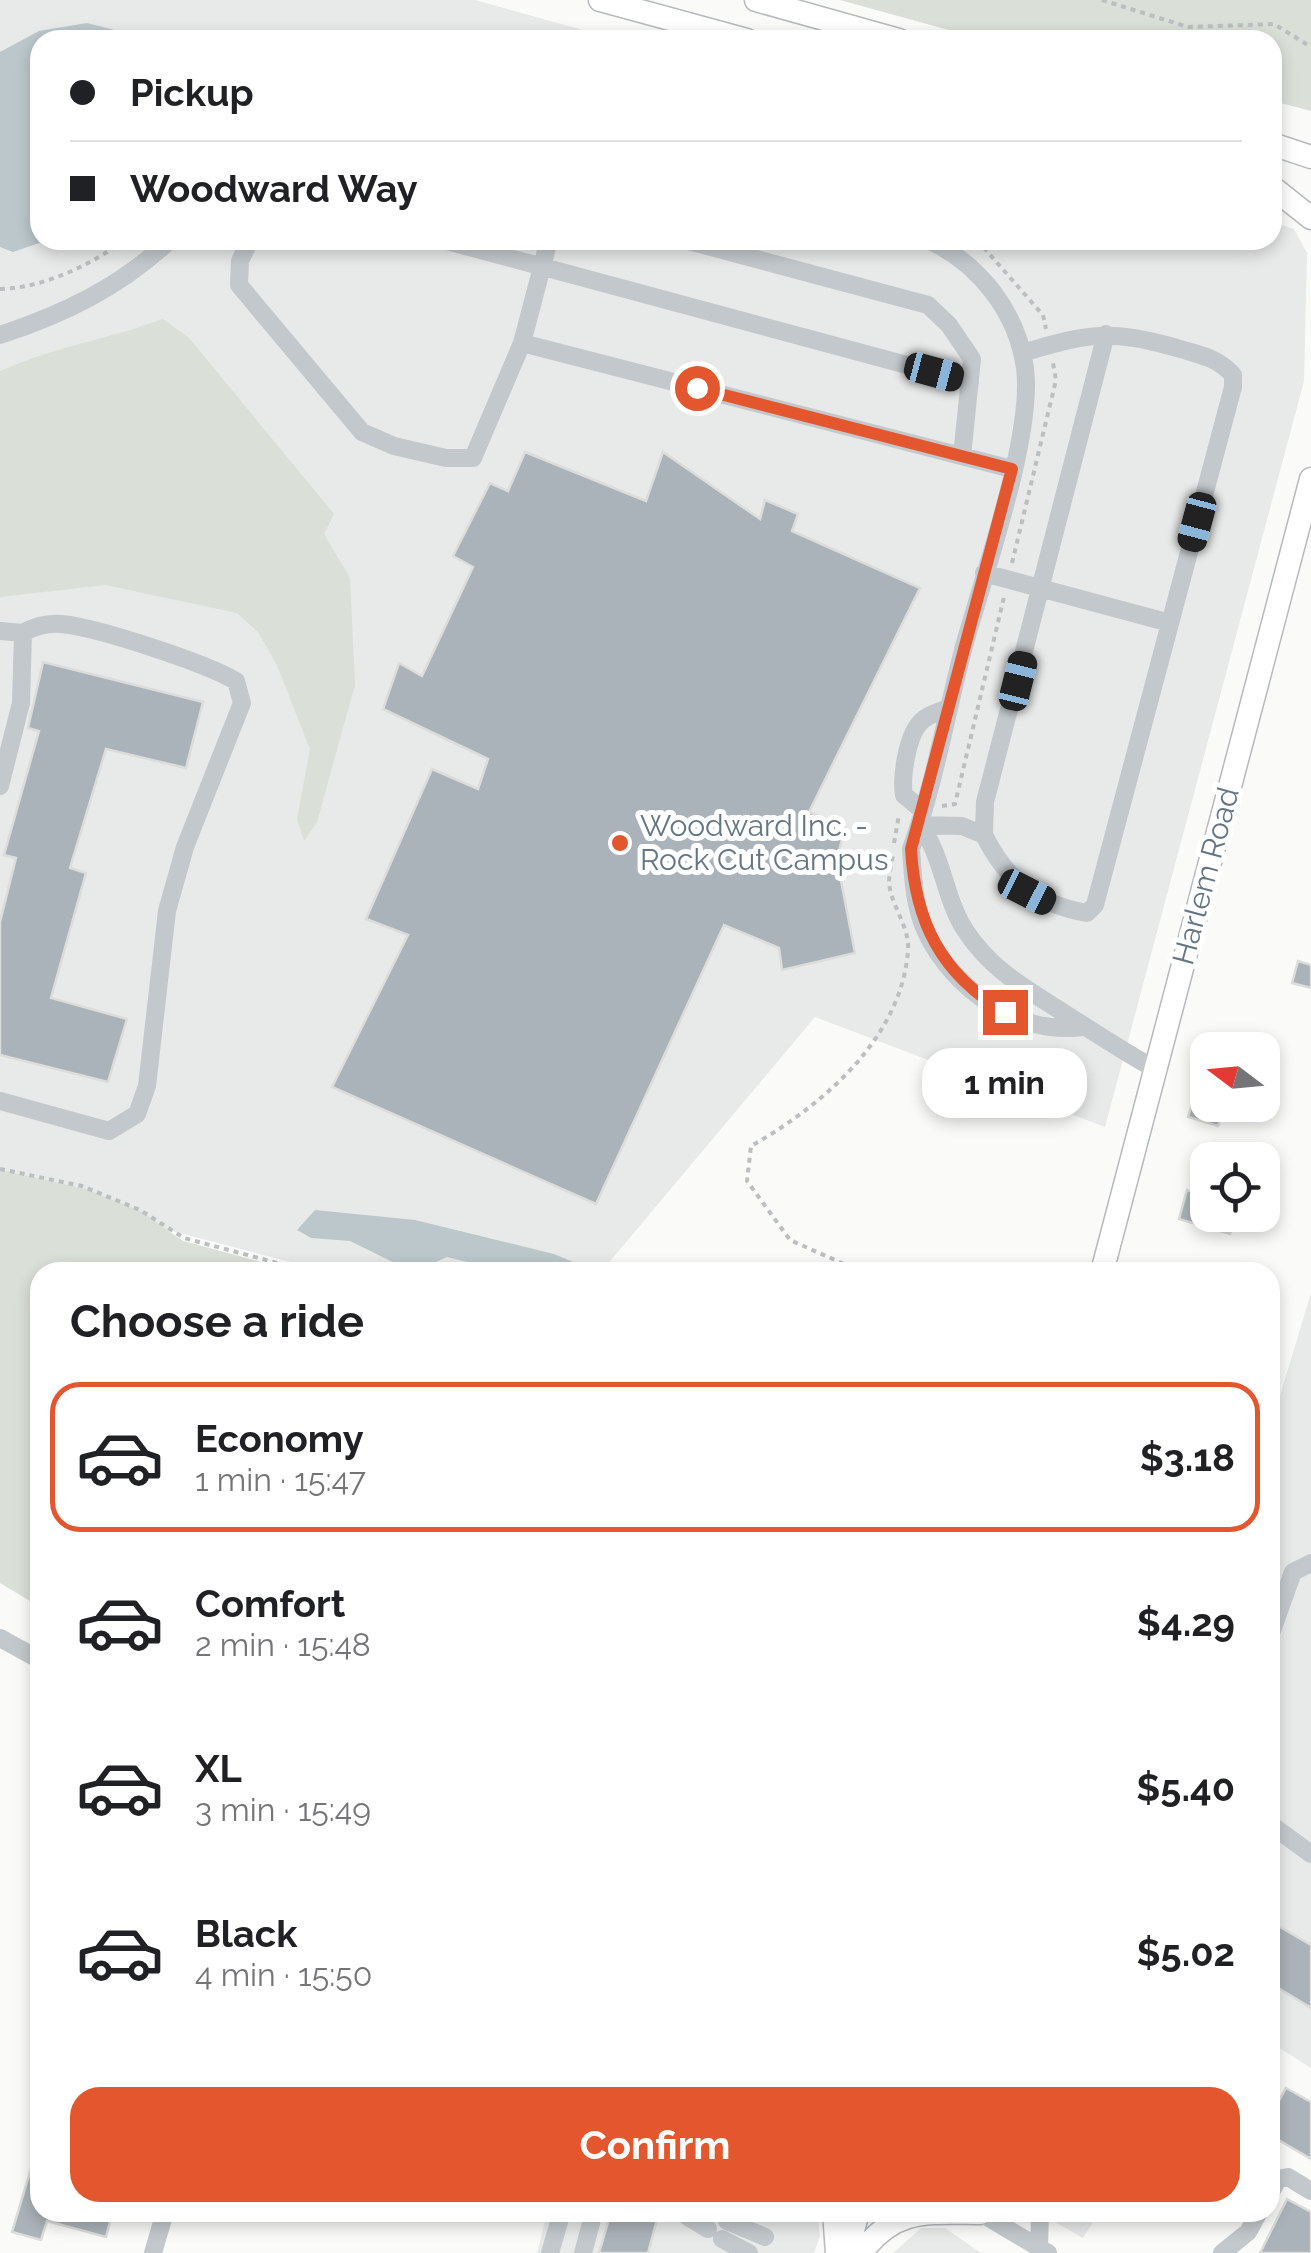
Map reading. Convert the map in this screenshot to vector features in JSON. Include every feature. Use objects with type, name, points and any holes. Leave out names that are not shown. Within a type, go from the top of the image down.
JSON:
[{"type":"main road","points":[[600,0],[710,30]]},
{"type":"main road","points":[[756,0],[863,30]]},
{"type":"main road","points":[[1282,147],[1309,154]]},
{"type":"main road","points":[[1282,190],[1311,202]]},
{"type":"main road","points":[[1282,194],[1311,218]]},
{"type":"main road","name":"Harlem Road","points":[[1105,1262],[1311,478]]},
{"type":"main road","points":[[835,2222],[838,2253]]},
{"type":"main road","points":[[847,2253],[855,2222]]},
{"type":"main road","points":[[861,2253],[890,2222]]},
{"type":"street","points":[[0,335],[52,319],[142,266],[159,250]]},
{"type":"street","points":[[245,250],[240,261],[239,286],[362,432],[394,446],[446,458],[473,458],[522,343],[546,250]]},
{"type":"street","points":[[480,250],[970,382]]},
{"type":"street","points":[[722,250],[928,305],[950,324],[972,359],[962,456]]},
{"type":"street","points":[[944,250],[966,264],[991,289],[1012,321],[1022,353],[1026,390],[1012,469],[911,849],[918,911],[950,968],[990,1003],[1032,1024],[1060,1030],[1082,1027]]},
{"type":"street","points":[[1022,353],[1106,334],[1121,333],[1219,360],[1233,375],[1095,906],[1086,913],[1057,908],[1027,892],[999,864],[984,835],[985,802],[1106,334]]},
{"type":"street","points":[[522,343],[1012,469]]},
{"type":"street","points":[[984,573],[1170,623]]},
{"type":"street","points":[[0,631],[24,633],[36,626],[63,624],[212,668],[236,681],[242,703],[185,847],[166,911],[146,1086],[136,1114],[109,1130],[0,1101]]},
{"type":"street","points":[[0,786],[21,702],[24,633]]},
{"type":"street","points":[[948,708],[920,723],[902,784],[904,795],[921,817],[933,846],[952,906],[980,951],[1012,982],[1155,1070]]},
{"type":"street","points":[[921,817],[984,835]]},
{"type":"street","points":[[1280,1608],[1293,1572],[1311,1563]]},
{"type":"street","points":[[0,1638],[30,1654]]},
{"type":"street","points":[[1280,1831],[1311,1854]]},
{"type":"street","points":[[1280,2179],[1288,2177],[1311,2191]]},
{"type":"street","points":[[153,2253],[161,2222]]},
{"type":"street","points":[[550,2253],[559,2222]]},
{"type":"street","points":[[583,2253],[591,2222]]},
{"type":"street","points":[[995,2222],[1043,2250]]},
{"type":"street","points":[[1041,2222],[1043,2250]]},
{"type":"street","points":[[1222,2253],[1248,2232],[1254,2222]]},
{"type":"street","points":[[716,2223],[764,2237]]},
{"type":"street","points":[[716,2223],[749,2253]]},
{"type":"path","points":[[1102,0],[1188,27],[1274,24],[1311,48]]},
{"type":"path","points":[[0,289],[17,288],[76,269],[107,250]]},
{"type":"path","points":[[0,1169],[82,1186],[140,1210],[184,1238],[274,1262]]},
{"type":"shaded area","points":[[0,0],[475,0],[583,30],[30,30],[30,250],[1282,250],[1282,225],[1294,229],[1307,253],[1304,381],[1105,1127],[815,1017],[609,1262],[290,1262],[0,1186]]},
{"type":"shaded area","points":[[840,0],[1311,0],[1311,111],[1282,103],[1282,30],[949,30]]},
{"type":"shaded area","points":[[87,23],[115,30],[45,30]]},
{"type":"shaded area","points":[[30,36],[30,246],[13,252],[0,247],[0,52]]},
{"type":"shaded area","points":[[163,319],[189,338],[334,514],[324,534],[350,578],[355,685],[317,822],[304,841],[297,819],[310,749],[276,663],[258,632],[237,613],[105,585],[0,597],[0,371]]},
{"type":"shaded area","points":[[0,1170],[86,1189],[140,1211],[183,1241],[262,1262],[30,1262],[30,1601],[0,1583]]},
{"type":"shaded area","points":[[315,1210],[415,1220],[573,1262],[467,1262],[447,1257],[436,1262],[393,1262],[350,1241],[311,1238],[297,1230]]},
{"type":"shaded area","points":[[1311,1293],[1311,2068],[1280,2048],[1280,1396]]},
{"type":"shaded area","points":[[545,2222],[818,2222],[820,2236],[814,2253],[537,2253]]},
{"type":"shaded area","points":[[1055,2222],[1093,2222],[1083,2238]]},
{"type":"shaded area","points":[[921,2228],[945,2228],[981,2253],[893,2253]]},
{"type":"building","name":"Woodward Inc. - Rock Cut Campus","points":[[525,452],[646,501],[663,452],[760,519],[765,500],[798,514],[792,531],[920,588],[809,812],[845,826],[837,860],[855,953],[782,970],[779,948],[724,925],[596,1204],[332,1087],[408,935],[366,919],[432,769],[478,789],[488,759],[383,709],[399,663],[422,676],[473,567],[453,556],[490,483],[508,491]]},
{"type":"building","points":[[43,662],[203,702],[186,768],[106,749],[70,868],[86,873],[51,998],[127,1019],[108,1082],[0,1055],[0,922],[16,858],[4,855],[39,731],[28,728]]},
{"type":"building","points":[[1298,961],[1311,965],[1311,988],[1292,983]]},
{"type":"building","points":[[1187,1190],[1190,1191],[1190,1222],[1179,1219]]},
{"type":"building","points":[[1280,1927],[1311,1945],[1311,2008],[1280,1989]]},
{"type":"building","points":[[1286,2088],[1311,2102],[1311,2159],[1280,2141],[1280,2099]]},
{"type":"building","points":[[30,2172],[30,2222],[47,2222],[41,2240],[12,2232]]},
{"type":"building","points":[[1287,2199],[1311,2212],[1311,2253],[1260,2253],[1276,2222],[1280,2222]]},
{"type":"building","points":[[51,2222],[110,2222],[106,2237]]},
{"type":"building","points":[[608,2222],[656,2222],[648,2253],[599,2253]]},
{"type":"place","name":"Woodward Inc. - Rock Cut Campus","points":[[620,843]]},
{"type":"route","points":[[697,388],[1012,469],[911,849],[918,911],[936,950],[966,984],[1005,1012]]}]
